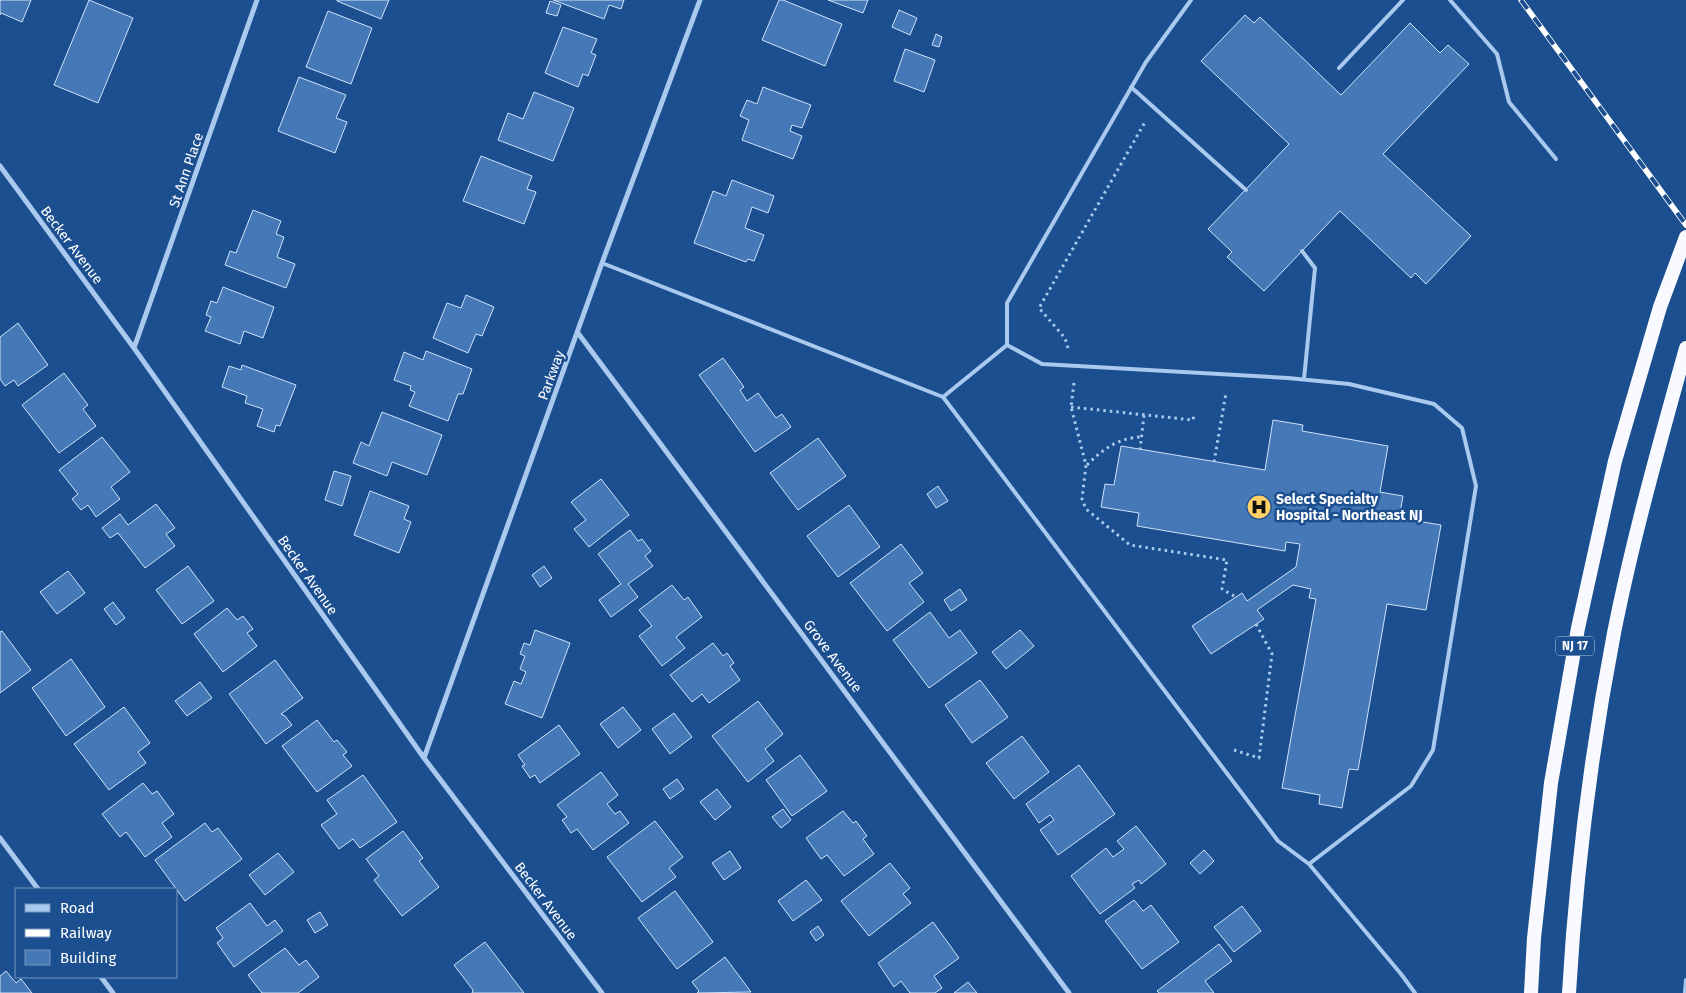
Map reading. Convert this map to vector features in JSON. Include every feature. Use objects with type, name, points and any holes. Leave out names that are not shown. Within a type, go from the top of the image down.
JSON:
[{"type":"highway","name":"NJ 17","points":[[1531,993],[1534,938],[1551,783],[1578,628],[1615,462],[1660,307],[1686,237]]},
{"type":"highway","name":"NJ 17","points":[[1569,993],[1589,783],[1614,633],[1647,490],[1686,348]]},
{"type":"street","name":"St Ann Place","points":[[134,348],[258,0]]},
{"type":"street","name":"Parkway","points":[[424,758],[602,263],[700,0]]},
{"type":"street","name":"Becker Avenue","points":[[0,166],[134,348],[424,758],[602,993]]},
{"type":"street","name":"Grove Avenue","points":[[578,333],[1069,993]]},
{"type":"street","points":[[0,838],[37,888]]},
{"type":"street","points":[[102,978],[113,993]]},
{"type":"lane","points":[[1007,345],[1007,303],[1146,62],[1191,0]]},
{"type":"lane","points":[[1339,68],[1403,0]]},
{"type":"lane","points":[[1450,0],[1497,54],[1509,102],[1556,159]]},
{"type":"lane","points":[[1131,87],[1246,190]]},
{"type":"lane","points":[[1302,251],[1315,268],[1304,379]]},
{"type":"lane","points":[[602,263],[943,397],[1278,841],[1309,864],[1415,993]]},
{"type":"lane","points":[[943,397],[1007,345]]},
{"type":"lane","points":[[1007,345],[1042,364],[1304,379],[1348,384],[1434,404],[1462,428],[1476,486],[1433,750],[1411,786],[1309,864]]},
{"type":"lane","points":[[1685,993],[1686,980]]},
{"type":"path","points":[[1154,107],[1039,308],[1065,338],[1072,365],[1074,381],[1071,407],[1086,465],[1082,499],[1086,509],[1130,545],[1227,560],[1222,589],[1236,597]]},
{"type":"path","points":[[1214,462],[1230,375]]},
{"type":"path","points":[[1071,407],[1194,420],[1194,415]]},
{"type":"path","points":[[1140,450],[1144,415]]},
{"type":"path","points":[[1086,465],[1106,448],[1119,441],[1141,437]]},
{"type":"path","points":[[1228,748],[1259,758],[1272,654],[1256,624]]},
{"type":"building","points":[[0,0],[31,0],[22,22],[1,13],[0,15]]},
{"type":"building","points":[[89,0],[133,18],[98,103],[54,85]]},
{"type":"building","points":[[337,0],[389,0],[381,19]]},
{"type":"building","points":[[553,0],[624,0],[621,9],[609,5],[604,19]]},
{"type":"building","points":[[779,0],[842,24],[825,66],[762,40]]},
{"type":"building","points":[[828,0],[868,0],[863,13]]},
{"type":"building","points":[[550,1],[561,5],[557,16],[546,13]]},
{"type":"building","points":[[899,10],[917,18],[910,35],[892,27]]},
{"type":"building","points":[[328,11],[372,28],[351,84],[306,67]]},
{"type":"building","points":[[1245,15],[1254,23],[1260,17],[1341,95],[1410,23],[1440,53],[1448,45],[1469,64],[1383,154],[1471,236],[1426,284],[1415,273],[1411,278],[1340,211],[1264,291],[1227,257],[1232,252],[1208,229],[1289,144],[1201,61]]},
{"type":"building","points":[[563,27],[597,39],[591,53],[596,55],[588,76],[583,74],[578,87],[545,73]]},
{"type":"building","points":[[936,34],[942,37],[939,47],[932,45]]},
{"type":"building","points":[[905,49],[935,60],[924,92],[894,81]]},
{"type":"building","points":[[299,77],[346,95],[336,118],[347,122],[335,153],[278,131]]},
{"type":"building","points":[[763,87],[811,105],[802,128],[792,125],[790,131],[802,136],[793,159],[742,140],[749,120],[740,116],[747,100],[757,104]]},
{"type":"building","points":[[534,92],[574,108],[553,161],[498,140],[508,113],[523,119]]},
{"type":"building","points":[[481,156],[532,176],[527,189],[536,192],[524,224],[463,201]]},
{"type":"building","points":[[732,180],[774,196],[768,213],[752,207],[745,228],[764,235],[754,261],[748,259],[746,262],[694,243],[713,191],[726,196]]},
{"type":"building","points":[[253,210],[281,221],[276,234],[284,237],[277,257],[295,264],[286,288],[225,265],[230,251],[236,253]]},
{"type":"building","points":[[223,287],[274,307],[263,338],[244,331],[240,344],[205,331],[211,317],[206,315],[211,301],[217,303]]},
{"type":"building","points":[[466,295],[494,307],[482,336],[476,334],[468,353],[433,338],[447,303],[461,308]]},
{"type":"building","points":[[18,323],[48,365],[18,386],[14,380],[5,386],[0,379],[0,337]]},
{"type":"building","points":[[426,351],[472,369],[463,394],[458,394],[448,421],[409,406],[415,392],[410,390],[411,386],[394,380],[404,352],[423,360]]},
{"type":"building","points":[[723,358],[744,387],[740,390],[747,401],[758,393],[776,418],[782,414],[791,427],[755,452],[699,375]]},
{"type":"building","points":[[242,365],[296,385],[280,426],[276,425],[274,432],[257,426],[263,409],[245,403],[247,396],[222,387],[229,366],[241,370]]},
{"type":"building","points":[[64,373],[88,405],[83,409],[96,426],[59,453],[22,405]]},
{"type":"building","points":[[382,412],[442,435],[427,475],[392,462],[387,476],[353,463],[361,442],[369,446]]},
{"type":"building","points":[[1273,420],[1303,425],[1302,431],[1388,446],[1380,492],[1403,496],[1399,518],[1441,525],[1426,610],[1387,604],[1358,770],[1349,769],[1342,808],[1319,804],[1320,795],[1282,788],[1316,599],[1309,598],[1311,589],[1293,585],[1257,610],[1264,619],[1211,654],[1192,626],[1242,593],[1247,601],[1296,567],[1300,544],[1286,542],[1285,551],[1137,526],[1139,513],[1101,507],[1105,484],[1114,485],[1121,446],[1265,470]]},
{"type":"building","points":[[102,437],[130,472],[111,487],[120,499],[96,517],[88,505],[81,510],[72,499],[78,494],[59,470]]},
{"type":"building","points":[[818,438],[846,476],[798,510],[770,473]]},
{"type":"building","points":[[334,471],[351,476],[342,506],[325,500]]},
{"type":"building","points":[[601,479],[629,515],[589,547],[574,529],[586,520],[571,502]]},
{"type":"building","points":[[938,486],[948,501],[936,508],[927,494]]},
{"type":"building","points":[[370,491],[409,506],[404,519],[411,522],[399,553],[354,535]]},
{"type":"building","points":[[156,504],[175,528],[166,534],[175,546],[145,568],[118,533],[110,538],[102,528],[120,514],[128,525]]},
{"type":"building","points":[[849,505],[880,547],[838,577],[807,536]]},
{"type":"building","points":[[630,530],[638,541],[642,539],[651,551],[645,556],[653,566],[628,584],[638,597],[611,617],[599,600],[621,584],[598,554]]},
{"type":"building","points":[[901,544],[923,573],[909,583],[924,602],[887,631],[850,583]]},
{"type":"building","points":[[188,566],[214,601],[182,624],[156,590]]},
{"type":"building","points":[[544,566],[552,578],[540,587],[532,575]]},
{"type":"building","points":[[68,571],[85,593],[57,614],[40,592]]},
{"type":"building","points":[[672,585],[684,600],[688,597],[702,617],[676,637],[685,648],[662,666],[639,636],[652,626],[639,610]]},
{"type":"building","points":[[960,589],[967,600],[951,611],[944,600]]},
{"type":"building","points":[[113,602],[125,618],[116,625],[104,609]]},
{"type":"building","points":[[227,608],[237,620],[243,616],[253,629],[247,633],[257,646],[223,672],[194,634]]},
{"type":"building","points":[[930,612],[949,638],[960,630],[977,653],[929,688],[893,640]]},
{"type":"building","points":[[535,630],[570,643],[542,718],[505,704],[514,681],[521,684],[526,672],[520,669],[525,656],[520,654],[524,643],[530,645]]},
{"type":"building","points":[[1020,630],[1034,646],[1006,669],[992,652]]},
{"type":"building","points":[[2,631],[31,670],[0,693],[0,632]]},
{"type":"building","points":[[713,643],[723,656],[727,653],[734,663],[730,666],[740,680],[709,703],[702,694],[692,702],[670,675]]},
{"type":"building","points":[[71,659],[105,707],[66,736],[32,688]]},
{"type":"building","points":[[275,660],[303,698],[281,714],[292,725],[266,744],[229,694]]},
{"type":"building","points":[[980,680],[1008,717],[972,743],[945,705]]},
{"type":"building","points":[[200,682],[212,698],[187,716],[175,701]]},
{"type":"building","points":[[758,701],[783,734],[765,749],[774,761],[748,782],[712,736]]},
{"type":"building","points":[[124,707],[150,743],[138,752],[146,763],[109,790],[74,744]]},
{"type":"building","points":[[623,707],[641,730],[618,748],[600,724]]},
{"type":"building","points":[[674,713],[692,737],[670,754],[652,729]]},
{"type":"building","points":[[317,720],[334,742],[337,740],[347,752],[343,755],[352,766],[317,792],[282,746]]},
{"type":"building","points":[[559,725],[580,754],[540,783],[535,775],[530,778],[522,766],[525,765],[518,755]]},
{"type":"building","points":[[1022,736],[1049,772],[1014,799],[986,763]]},
{"type":"building","points":[[800,755],[827,791],[792,816],[766,780]]},
{"type":"building","points":[[1079,765],[1115,814],[1058,855],[1040,830],[1054,820],[1050,815],[1039,823],[1026,804]]},
{"type":"building","points":[[601,772],[618,795],[607,804],[615,814],[620,811],[629,823],[593,850],[577,829],[571,833],[562,820],[567,817],[557,805]]},
{"type":"building","points":[[363,775],[397,822],[360,848],[353,839],[339,849],[321,825],[337,814],[327,800]]},
{"type":"building","points":[[677,779],[684,789],[670,799],[663,789]]},
{"type":"building","points":[[143,783],[152,794],[157,791],[174,814],[162,823],[172,837],[145,857],[126,832],[120,837],[102,814]]},
{"type":"building","points":[[717,789],[731,807],[715,820],[700,802]]},
{"type":"building","points":[[783,809],[791,820],[781,828],[772,817]]},
{"type":"building","points":[[843,811],[853,823],[856,821],[867,836],[863,839],[874,854],[844,876],[827,855],[821,859],[806,838]]},
{"type":"building","points":[[655,821],[683,857],[669,868],[676,877],[642,902],[607,857]]},
{"type":"building","points":[[205,823],[212,832],[218,828],[242,859],[185,901],[178,891],[178,888],[175,888],[155,860]]},
{"type":"building","points":[[1136,826],[1166,864],[1141,884],[1139,880],[1132,884],[1135,888],[1100,914],[1071,876],[1106,848],[1113,857],[1124,849],[1117,841]]},
{"type":"building","points":[[403,831],[423,858],[419,861],[439,887],[402,916],[374,880],[379,876],[366,859]]},
{"type":"building","points":[[1204,850],[1214,861],[1200,874],[1190,863]]},
{"type":"building","points":[[730,851],[741,868],[724,880],[712,863]]},
{"type":"building","points":[[278,853],[294,872],[265,895],[249,875]]},
{"type":"building","points":[[890,863],[910,888],[903,894],[911,903],[869,936],[841,901]]},
{"type":"building","points":[[806,880],[822,900],[793,921],[778,901]]},
{"type":"building","points":[[675,891],[713,942],[677,969],[638,918]]},
{"type":"building","points":[[1134,900],[1143,911],[1151,905],[1179,942],[1142,969],[1105,921]]},
{"type":"building","points":[[250,903],[267,926],[275,920],[283,931],[234,967],[217,943],[223,938],[216,928]]},
{"type":"building","points":[[1242,906],[1261,931],[1234,952],[1214,927]]},
{"type":"building","points":[[320,912],[328,925],[315,933],[307,920]]},
{"type":"building","points":[[933,922],[959,958],[934,976],[942,988],[935,993],[910,993],[901,981],[894,987],[878,963]]},
{"type":"building","points":[[818,926],[824,935],[816,941],[810,932]]},
{"type":"building","points":[[485,942],[524,993],[472,993],[473,990],[454,965]]},
{"type":"building","points":[[1219,944],[1232,961],[1205,981],[1214,993],[1159,993],[1157,991]]},
{"type":"building","points":[[285,948],[299,965],[306,960],[319,977],[298,993],[262,993],[248,975]]},
{"type":"building","points":[[725,957],[751,992],[697,993],[699,991],[692,982]]},
{"type":"building","points":[[6,971],[16,983],[21,979],[32,993],[0,993],[0,976]]},
{"type":"building","points":[[968,982],[977,993],[954,993]]},
{"type":"railway","points":[[1521,0],[1686,225]]},
{"type":"place","name":"Select Specialty Hospital - Northeast NJ","points":[[1259,507]]}]
